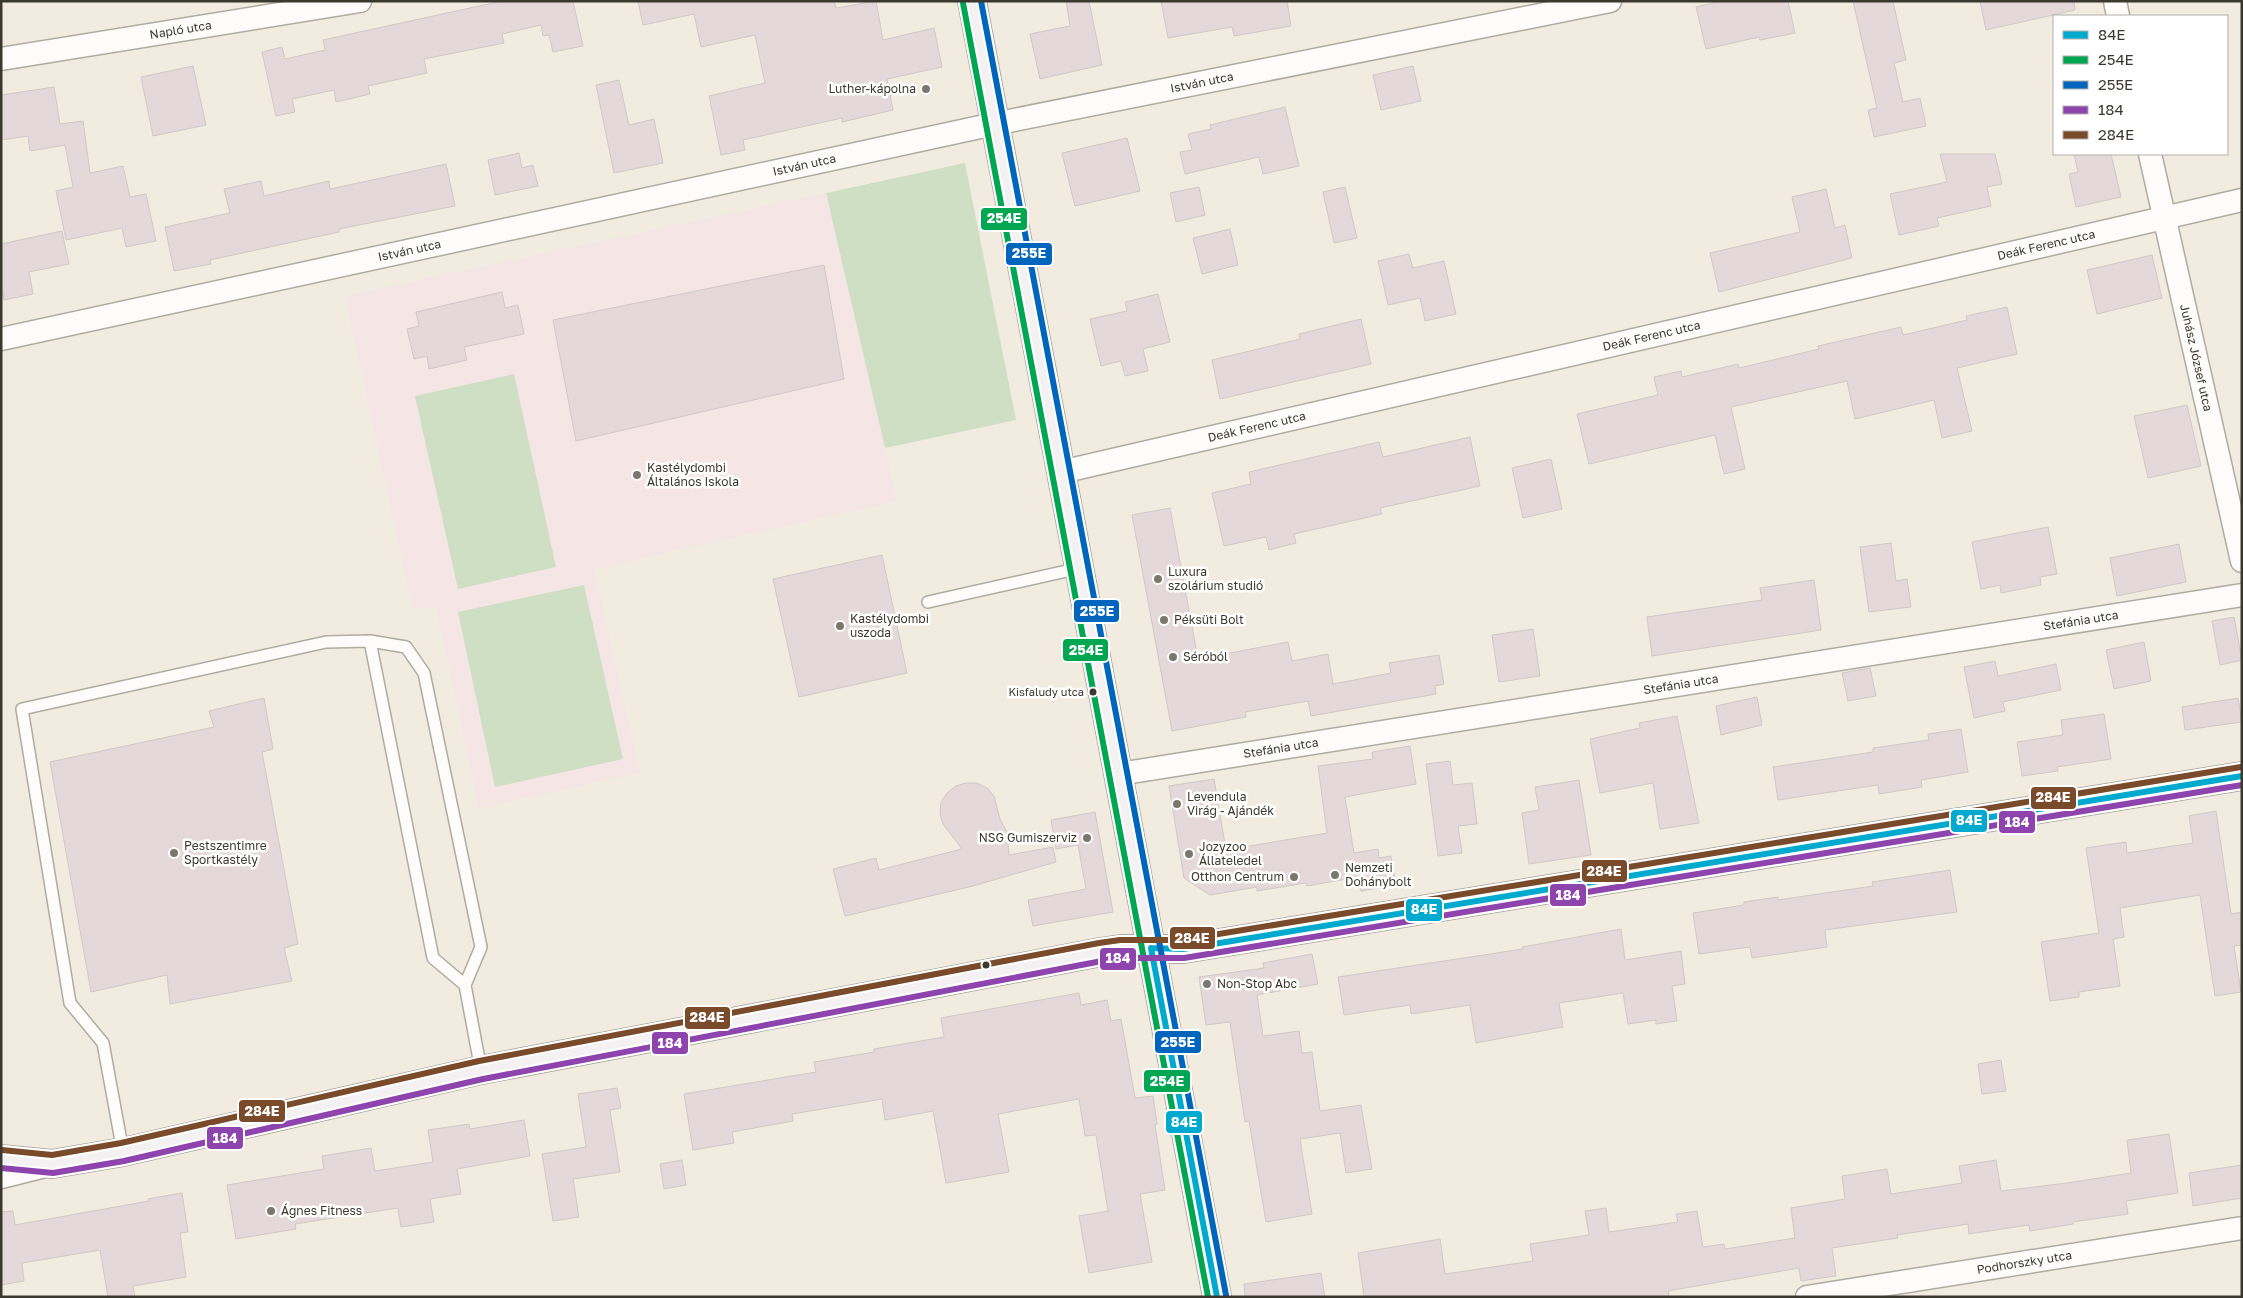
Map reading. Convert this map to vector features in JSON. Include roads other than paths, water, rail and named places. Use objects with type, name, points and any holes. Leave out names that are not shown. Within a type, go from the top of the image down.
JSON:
[{"type":"street","name":"Napló utca","points":[[1,59],[360,1]]},
{"type":"street","points":[[972,1],[1217,1297]]},
{"type":"street","name":"István utca","points":[[1,339],[994,124],[1610,1]]},
{"type":"street","points":[[2115,1],[2118,15]]},
{"type":"street","name":"Juhász József utca","points":[[2150,155],[2242,561]]},
{"type":"street","name":"Deák Ferenc utca","points":[[1061,472],[2242,200]]},
{"type":"street","name":"Stefánia utca","points":[[1119,774],[2242,595]]},
{"type":"street","points":[[1,1177],[52,1164],[123,1152],[481,1070],[1100,952],[1151,948],[1183,949],[2242,776]]},
{"type":"street","points":[[1,1159],[52,1164]]},
{"type":"street","name":"Podhorszky utca","points":[[1807,1297],[2242,1228]]},
{"type":"lane","points":[[928,602],[1080,568]]},
{"type":"lane","points":[[370,641],[433,958],[465,985]]},
{"type":"lane","points":[[123,1152],[102,1043],[70,1003],[22,709],[326,642],[370,641],[406,647],[424,673],[481,947],[465,985],[481,1070]]},
{"type":"place","name":"Luther-kápolna","points":[[926,89]]},
{"type":"place","name":"Kastélydombi Általános Iskola","points":[[637,475]]},
{"type":"place","name":"Luxura szolárium studió","points":[[1158,579]]},
{"type":"place","name":"Péksüti Bolt","points":[[1164,620]]},
{"type":"place","name":"Kastélydombi uszoda","points":[[840,626]]},
{"type":"place","name":"Séróból","points":[[1173,657]]},
{"type":"place","name":"Kisfaludy utca","points":[[1093,692]]},
{"type":"place","name":"Levendula Virág - Ajándék","points":[[1177,804]]},
{"type":"place","name":"NSG Gumiszerviz","points":[[1087,838]]},
{"type":"place","name":"Pestszentimre Sportkastély","points":[[174,853]]},
{"type":"place","name":"Jozyzoo Állateledel","points":[[1189,854]]},
{"type":"place","name":"Nemzeti Dohánybolt","points":[[1335,875]]},
{"type":"place","name":"Otthon Centrum","points":[[1294,877]]},
{"type":"place","name":"Non-Stop Abc","points":[[1207,984]]},
{"type":"place","name":"Ágnes Fitness","points":[[271,1211]]}]
